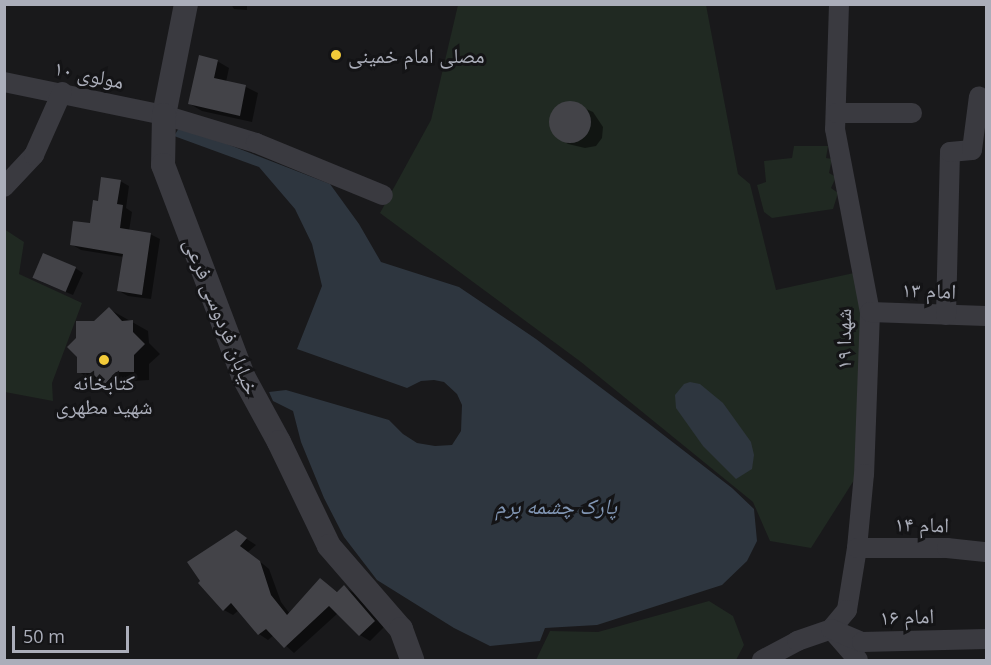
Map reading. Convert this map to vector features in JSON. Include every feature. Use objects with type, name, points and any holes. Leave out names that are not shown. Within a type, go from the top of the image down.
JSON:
[{"type":"street","name":"خیابان فردوسی فرعی","points":[[186,4],[164,115],[163,165],[243,376],[279,442],[329,546],[401,629],[412,660]]},
{"type":"street","name":"شهدا ۱۹","points":[[831,629],[847,610],[857,548],[864,474],[870,312],[835,129],[839,4]]},
{"type":"street","name":"مولوی ۱۰","points":[[4,82],[62,92],[164,115],[256,143],[383,195]]},
{"type":"street","points":[[4,187],[34,155],[62,92]]},
{"type":"street","points":[[946,315],[950,152],[972,150],[979,96]]},
{"type":"street","points":[[836,113],[912,113]]},
{"type":"street","name":"امام ۱۳","points":[[870,312],[987,316]]},
{"type":"street","name":"امام ۱۴","points":[[857,548],[947,548],[987,552]]},
{"type":"street","points":[[764,660],[797,641],[831,629],[858,660]]},
{"type":"street","name":"امام ۱۶","points":[[831,629],[862,642],[987,639]]},
{"type":"shaded area","points":[[458,5],[706,5],[738,174],[750,184],[776,290],[854,273],[863,317],[856,477],[811,548],[770,541],[753,502],[581,362],[380,213],[431,120]]},
{"type":"shaded area","points":[[794,146],[828,146],[826,158],[832,159],[829,173],[836,177],[831,188],[838,193],[833,209],[772,218],[764,212],[757,185],[766,182],[764,161],[792,158]]},
{"type":"shaded area","points":[[4,229],[24,242],[19,274],[82,303],[52,383],[53,401],[5,392]]},
{"type":"shaded area","points":[[709,601],[733,616],[744,645],[736,660],[536,660],[550,631],[598,632]]},
{"type":"water","name":"پارک چشمه برم","points":[[179,128],[214,139],[330,184],[359,224],[381,262],[459,287],[536,339],[648,423],[732,488],[754,509],[757,541],[747,561],[722,585],[597,625],[545,628],[540,641],[490,646],[454,628],[377,580],[344,537],[324,498],[301,442],[293,411],[273,401],[269,392],[286,390],[389,420],[403,434],[417,443],[435,446],[452,445],[461,431],[462,405],[457,394],[444,382],[421,381],[407,388],[297,349],[322,286],[312,244],[295,209],[259,167],[174,136]]},
{"type":"water","points":[[690,382],[700,384],[723,403],[751,442],[754,455],[752,469],[736,479],[703,446],[676,408],[675,395],[684,384]]},
{"type":"building","points":[[199,55],[218,60],[214,78],[246,85],[240,116],[188,104]]},
{"type":"building","points":[[570,101],[585,107],[591,122],[585,137],[570,143],[555,137],[549,122],[555,107]]},
{"type":"building","points":[[101,177],[121,180],[117,204],[123,205],[120,228],[151,233],[142,295],[117,291],[123,254],[70,245],[73,221],[90,223],[93,200],[98,201]]},
{"type":"building","points":[[43,253],[76,267],[66,292],[32,278]]},
{"type":"building","points":[[109,307],[122,321],[133,320],[133,332],[145,344],[134,355],[134,372],[116,372],[104,385],[92,373],[77,373],[77,357],[67,347],[76,338],[76,321],[94,321]]},
{"type":"building","points":[[236,530],[247,538],[240,546],[260,561],[271,595],[287,615],[320,578],[337,592],[344,585],[375,621],[359,636],[329,606],[284,648],[266,629],[258,635],[231,603],[223,611],[198,583],[200,581],[187,562]]},
{"type":"place","name":"مصلی امام خمینی","points":[[336,55]]},
{"type":"place","name":"کتابخانه شهید مطهری","points":[[104,360]]}]
